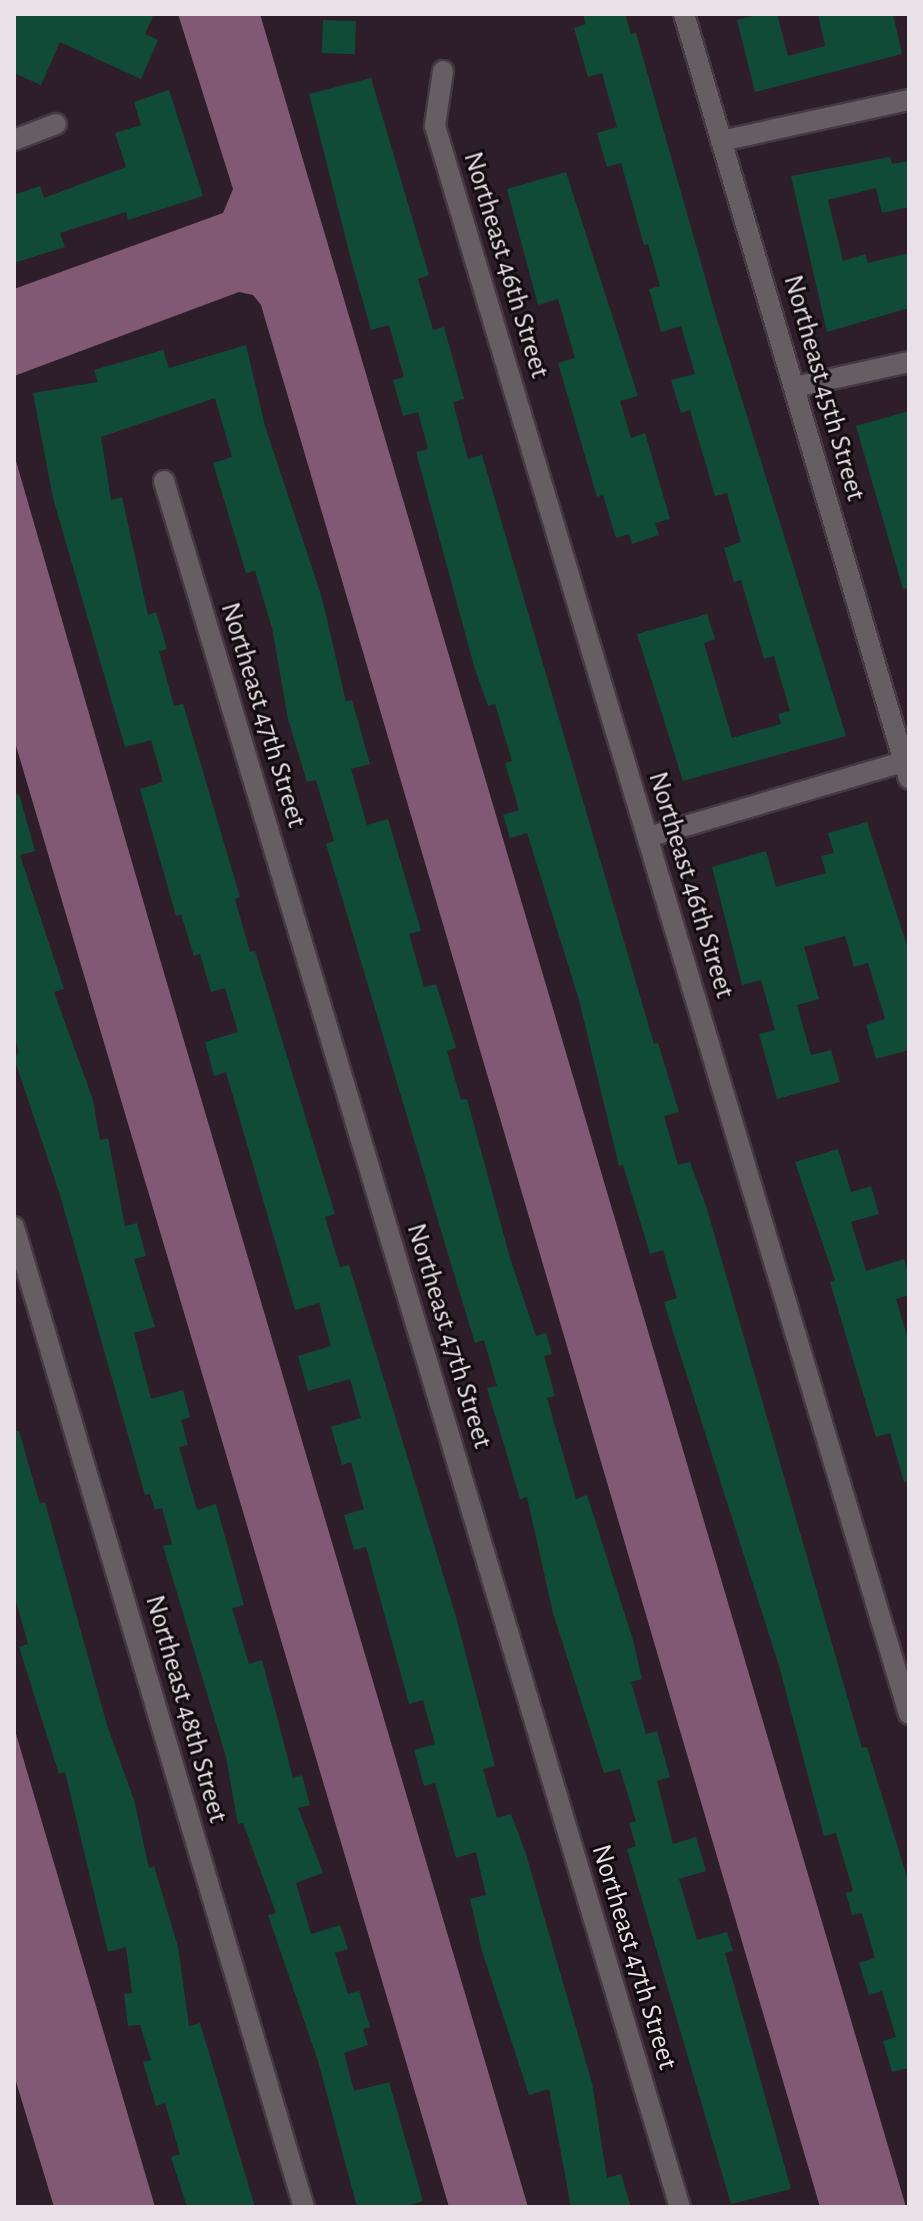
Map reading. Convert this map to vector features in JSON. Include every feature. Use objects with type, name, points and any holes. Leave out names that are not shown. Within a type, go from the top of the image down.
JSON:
[{"type":"street","name":"Northeast 45th Street","points":[[684,14],[907,767]]},
{"type":"street","name":"Northeast 46th Street","points":[[443,71],[435,126],[909,1714]]},
{"type":"street","points":[[721,141],[909,100]]},
{"type":"street","points":[[14,140],[56,124]]},
{"type":"street","points":[[795,387],[909,362]]},
{"type":"street","name":"Northeast 47th Street","points":[[164,481],[680,2207]]},
{"type":"street","points":[[648,837],[907,767]]},
{"type":"street","name":"Northeast 48th Street","points":[[14,1227],[304,2207]]},
{"type":"shaded area","points":[[178,14],[260,14],[906,2207],[820,2207],[261,305],[253,295],[239,292],[14,376],[14,289],[223,213],[233,189]]},
{"type":"shaded area","points":[[14,454],[528,2207],[449,2207],[14,739]]},
{"type":"shaded area","points":[[14,1727],[155,2207],[54,2207],[14,2075]]},
{"type":"building","points":[[14,14],[154,14],[145,34],[158,40],[141,79],[60,42],[41,85],[14,73]]},
{"type":"building","points":[[583,14],[625,14],[631,34],[636,33],[716,316],[846,736],[683,781],[637,634],[707,614],[715,639],[704,643],[732,738],[781,724],[778,714],[790,711],[774,656],[764,659],[741,580],[734,582],[724,548],[741,542],[727,493],[715,496],[690,410],[681,413],[671,380],[695,374],[681,326],[661,332],[649,289],[660,286],[648,244],[644,245],[621,163],[607,167],[597,133],[617,127],[602,73],[588,77],[574,28],[586,24]]},
{"type":"building","points":[[777,14],[788,56],[825,46],[818,14],[893,14],[902,54],[755,92],[737,20]]},
{"type":"building","points":[[323,20],[356,21],[355,54],[322,53]]},
{"type":"building","points":[[371,78],[429,275],[418,279],[433,330],[444,327],[464,399],[453,402],[468,459],[482,455],[654,1044],[658,1043],[679,1112],[664,1116],[678,1165],[690,1162],[707,1209],[862,1748],[867,1747],[909,1884],[909,2068],[892,2072],[883,2041],[896,2037],[882,1991],[869,1995],[859,1963],[875,1958],[862,1913],[852,1915],[846,1893],[853,1891],[836,1833],[824,1836],[779,1666],[664,1302],[677,1298],[663,1250],[650,1254],[623,1165],[619,1166],[579,1000],[527,833],[510,838],[503,815],[519,810],[505,763],[512,761],[495,704],[488,706],[474,666],[416,452],[428,449],[418,412],[403,416],[393,380],[404,377],[389,325],[371,330],[352,263],[309,94]]},
{"type":"building","points":[[169,90],[203,196],[128,220],[126,212],[60,233],[65,247],[14,263],[14,195],[40,186],[44,198],[126,167],[115,133],[141,125],[134,102]]},
{"type":"building","points":[[890,157],[892,164],[909,161],[909,207],[882,213],[876,188],[828,200],[843,261],[865,254],[868,263],[909,253],[909,308],[827,332],[791,176]]},
{"type":"building","points":[[566,172],[638,396],[620,401],[631,438],[645,433],[670,519],[655,523],[659,535],[632,544],[629,534],[616,538],[603,495],[597,497],[558,363],[575,358],[558,299],[538,305],[507,189]]},
{"type":"building","points":[[246,345],[265,426],[322,598],[346,702],[352,700],[370,764],[351,769],[367,825],[388,819],[421,931],[409,934],[424,987],[436,984],[456,1048],[447,1051],[461,1100],[467,1099],[510,1258],[536,1336],[546,1333],[552,1354],[544,1356],[555,1396],[547,1398],[576,1499],[587,1495],[633,1640],[642,1679],[631,1682],[646,1734],[657,1731],[670,1777],[657,1781],[673,1844],[696,1837],[706,1871],[679,1879],[697,1940],[727,1932],[733,1951],[725,1953],[791,2189],[731,2204],[627,1849],[636,1846],[629,1823],[636,1821],[620,1769],[604,1773],[553,1613],[527,1497],[520,1499],[487,1388],[497,1386],[484,1340],[475,1343],[326,844],[334,841],[316,780],[307,782],[288,719],[272,628],[255,571],[246,573],[213,463],[232,457],[215,398],[101,437],[111,500],[122,497],[148,615],[156,612],[167,649],[159,651],[174,706],[183,704],[240,897],[235,899],[250,952],[255,951],[335,1214],[325,1217],[340,1267],[349,1265],[456,1617],[495,1766],[483,1769],[497,1818],[511,1814],[526,1854],[592,2083],[607,2178],[621,2174],[631,2207],[571,2207],[549,2089],[529,2095],[482,1951],[470,1899],[486,1895],[476,1852],[456,1858],[435,1783],[424,1786],[414,1750],[435,1744],[423,1700],[409,1704],[366,1547],[354,1550],[344,1515],[364,1509],[351,1462],[342,1465],[331,1427],[361,1418],[350,1379],[308,1391],[298,1356],[331,1346],[319,1303],[295,1310],[226,1072],[214,1076],[205,1042],[238,1032],[225,988],[211,992],[200,954],[194,956],[181,914],[176,916],[140,789],[163,782],[151,740],[125,747],[53,498],[33,393],[98,382],[94,370],[163,350],[169,368]]},
{"type":"building","points":[[909,411],[909,588],[903,589],[856,426]]},
{"type":"building","points":[[19,794],[35,851],[20,855],[64,989],[54,992],[93,1100],[100,1140],[108,1138],[125,1226],[137,1223],[146,1256],[134,1259],[155,1327],[134,1333],[151,1399],[183,1390],[190,1417],[181,1420],[188,1445],[179,1447],[197,1510],[216,1504],[244,1605],[232,1608],[249,1664],[262,1660],[293,1778],[302,1775],[310,1805],[298,1808],[323,1873],[296,1883],[311,1934],[340,1925],[348,1949],[335,1953],[348,1994],[359,1991],[370,2027],[363,2029],[368,2045],[344,2053],[354,2091],[389,2082],[423,2201],[403,2207],[357,2207],[318,2061],[268,1915],[276,1913],[243,1823],[238,1824],[226,1757],[163,1546],[172,1544],[162,1508],[155,1510],[150,1494],[145,1495],[60,1195],[14,1058],[19,1052],[14,1036],[14,795]]},
{"type":"building","points":[[867,822],[909,952],[909,1050],[876,1059],[866,1025],[885,1019],[868,963],[854,967],[845,936],[804,947],[819,999],[797,1005],[811,1055],[831,1050],[840,1082],[777,1099],[759,1034],[775,1030],[761,980],[742,985],[712,867],[766,851],[776,887],[826,873],[821,856],[834,853],[828,833]]},
{"type":"building","points":[[838,1149],[851,1192],[871,1186],[879,1214],[851,1222],[866,1271],[904,1259],[909,1276],[909,1295],[896,1299],[909,1342],[909,1481],[904,1482],[890,1433],[876,1437],[830,1282],[835,1280],[795,1162]]},
{"type":"building","points":[[14,1431],[19,1431],[40,1504],[45,1502],[107,1725],[134,1800],[149,1868],[154,1866],[178,1947],[189,2026],[200,2023],[255,2207],[187,2207],[171,2157],[180,2154],[165,2103],[156,2106],[143,2062],[151,2060],[140,2025],[128,2026],[124,1994],[132,1993],[126,1947],[108,1952],[65,1772],[59,1774],[19,1647],[28,1644],[14,1594]]}]
